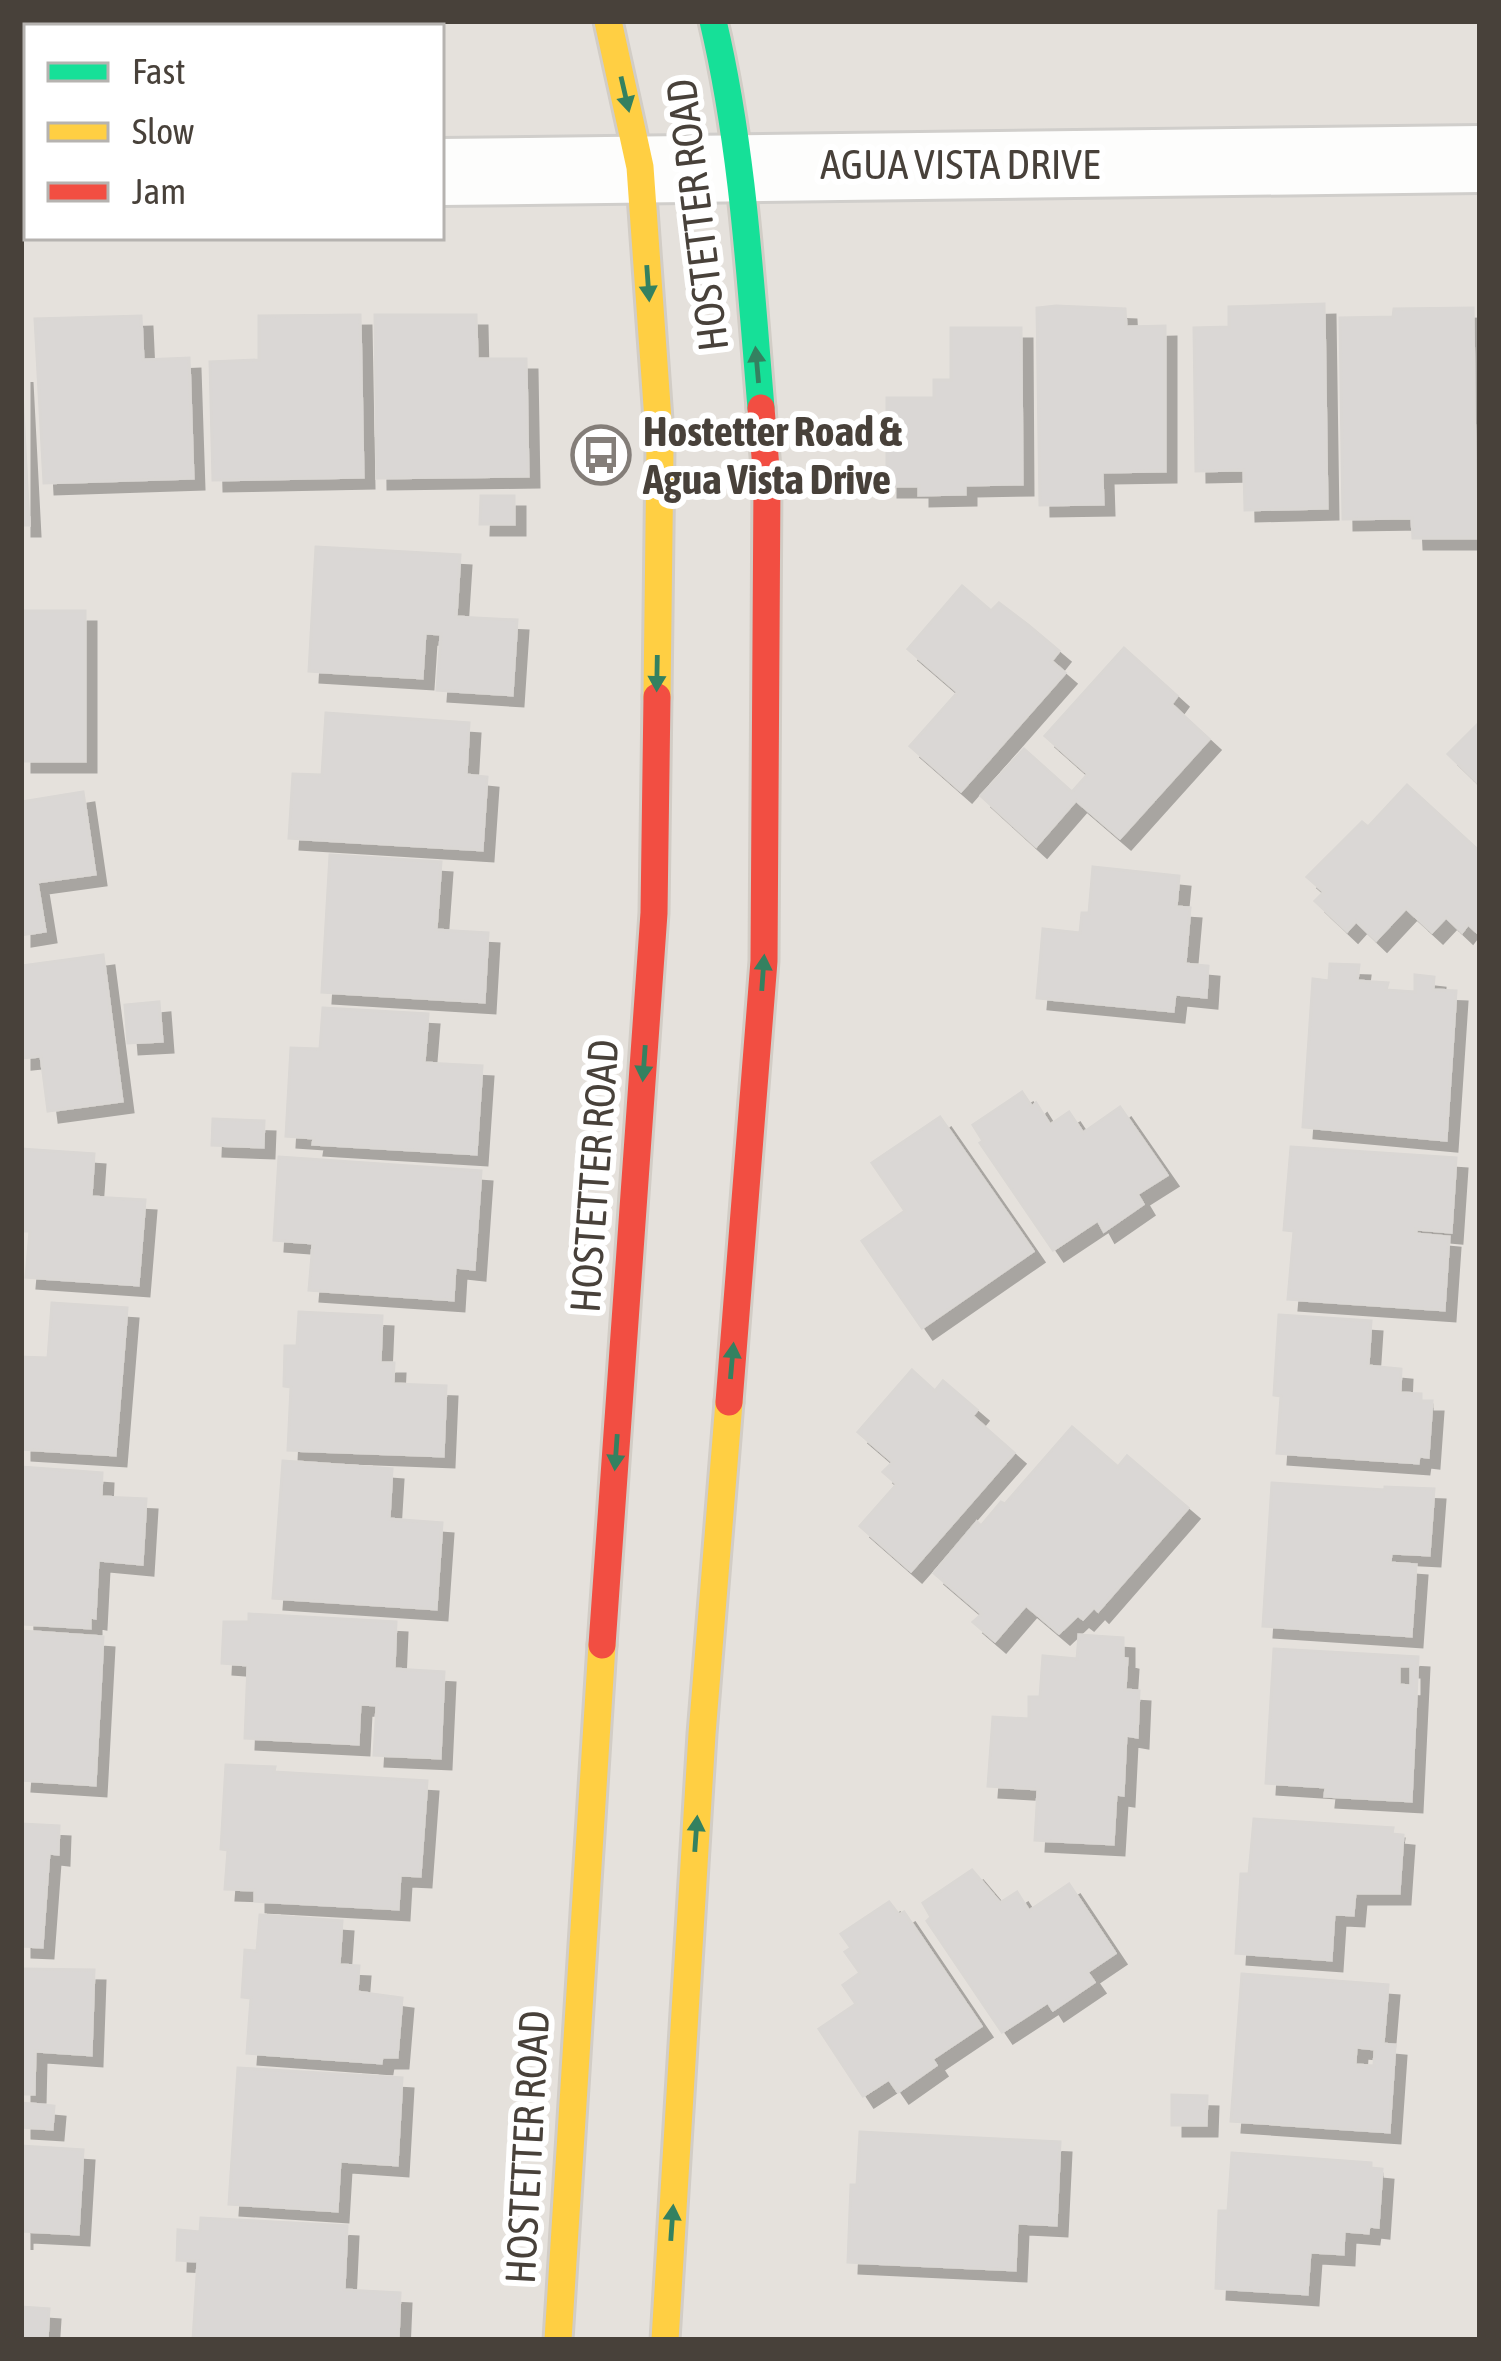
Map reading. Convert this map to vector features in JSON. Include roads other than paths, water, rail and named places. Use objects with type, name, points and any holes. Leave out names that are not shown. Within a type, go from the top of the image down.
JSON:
[{"type":"main road","name":"HOSTETTER ROAD","points":[[558,2340],[574,2034],[654,913],[660,448],[640,167],[608,21]]},
{"type":"main road","name":"HOSTETTER ROAD","points":[[664,2340],[702,1734],[764,962],[767,482],[740,166],[713,21]]},
{"type":"street","name":"AGUA VISTA DRIVE","points":[[444,172],[1480,159]]},
{"type":"place","name":"Hostetter Road & Agua Vista Drive","points":[[601,455]]}]
